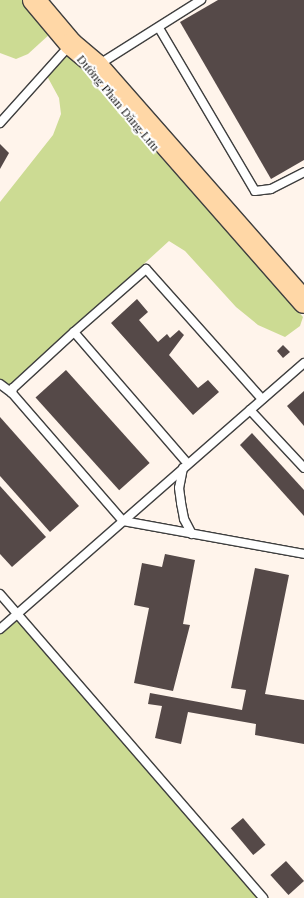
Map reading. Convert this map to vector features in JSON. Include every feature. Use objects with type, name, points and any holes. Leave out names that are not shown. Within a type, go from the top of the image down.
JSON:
[{"type":"street","points":[[34,0],[71,44]]},
{"type":"street","name":"Đường Phan Đăng Lưu","points":[[71,44],[97,66],[304,302]]},
{"type":"street","name":"Đường Phan Đăng Lưu","points":[[71,44],[92,75],[304,312]]},
{"type":"lane","points":[[97,66],[201,0]]},
{"type":"lane","points":[[158,28],[255,191],[271,189],[304,172]]},
{"type":"lane","points":[[0,123],[71,44]]},
{"type":"lane","points":[[12,393],[13,388],[146,269],[262,399]]},
{"type":"lane","points":[[74,332],[186,466]]},
{"type":"lane","points":[[0,629],[304,363]]},
{"type":"lane","points":[[0,384],[12,393],[123,521],[304,554]]},
{"type":"lane","points":[[250,410],[304,468]]},
{"type":"lane","points":[[186,466],[180,498],[184,519],[192,534]]},
{"type":"lane","points":[[0,594],[263,898]]},
{"type":"green space","points":[[0,0],[23,0],[51,33],[28,54],[16,59],[0,53]]},
{"type":"green space","points":[[68,53],[303,317],[300,326],[285,337],[258,325],[236,307],[185,251],[169,241],[9,387],[0,380],[0,202],[53,135],[61,114],[59,98],[47,76]]},
{"type":"green space","points":[[17,618],[259,898],[0,898],[0,634]]},
{"type":"building","points":[[218,0],[304,0],[304,160],[271,179],[180,22]]},
{"type":"building","points":[[0,144],[9,153],[0,169]]},
{"type":"building","points":[[137,299],[148,312],[139,320],[158,342],[167,334],[170,338],[179,330],[184,335],[169,355],[198,388],[208,380],[219,392],[193,415],[111,323]]},
{"type":"building","points":[[283,345],[290,352],[283,358],[277,351]]},
{"type":"building","points":[[66,370],[150,463],[119,490],[36,397]]},
{"type":"building","points":[[304,391],[304,426],[287,406]]},
{"type":"building","points":[[0,417],[79,506],[50,532],[0,476]]},
{"type":"building","points":[[252,433],[304,490],[304,516],[240,445]]},
{"type":"building","points":[[0,486],[46,537],[12,567],[0,554]]},
{"type":"building","points":[[165,554],[195,560],[183,624],[190,625],[173,691],[134,683],[149,608],[134,605],[142,563],[162,567]]},
{"type":"building","points":[[255,568],[289,575],[265,694],[304,700],[304,744],[255,735],[256,724],[188,712],[181,744],[155,738],[162,706],[148,704],[150,693],[242,710],[246,690],[231,688]]},
{"type":"building","points":[[243,818],[265,845],[253,855],[231,828]]},
{"type":"building","points":[[286,861],[304,881],[288,895],[270,875]]}]
